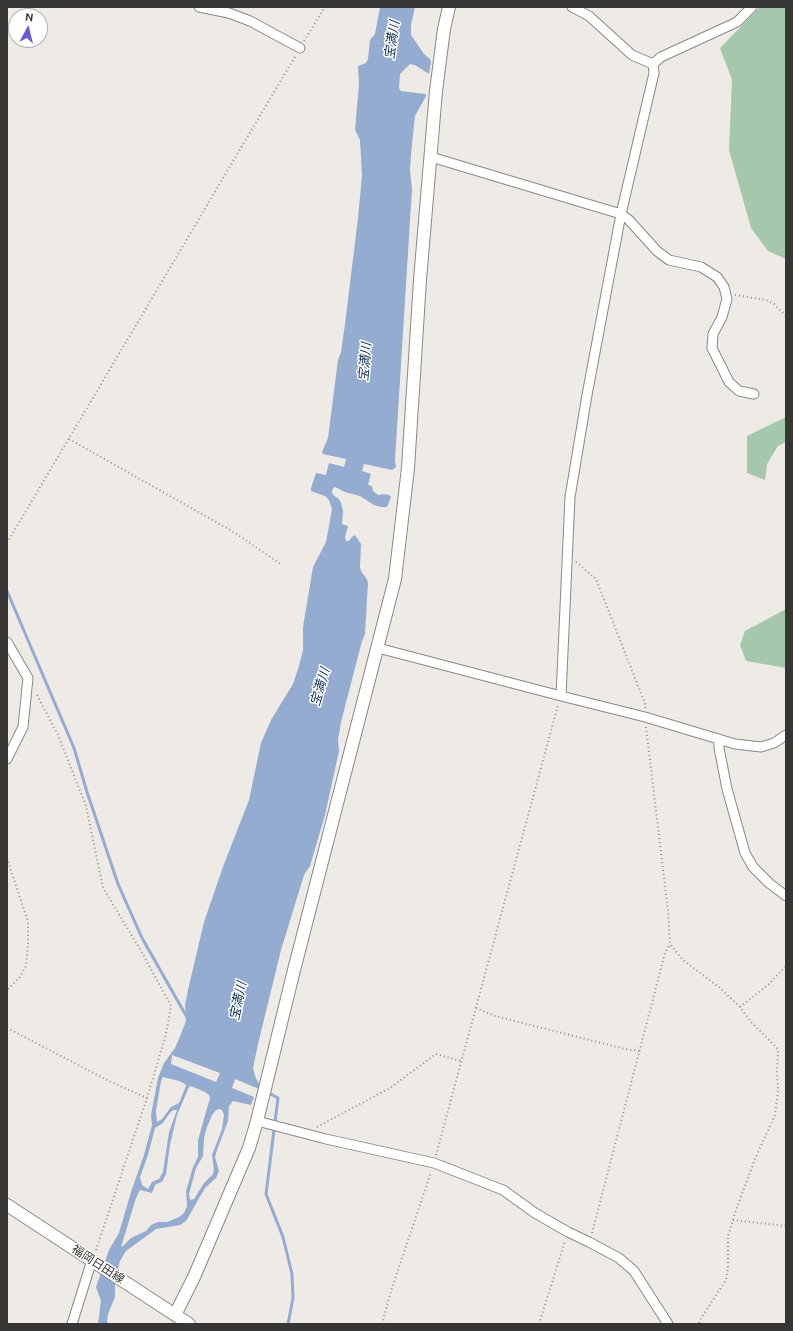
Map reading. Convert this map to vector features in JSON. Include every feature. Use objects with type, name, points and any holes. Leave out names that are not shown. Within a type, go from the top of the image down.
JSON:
[{"type":"street","points":[[199,7],[229,13],[250,20],[300,48]]},
{"type":"street","points":[[172,1317],[194,1277],[249,1148],[395,580],[408,468],[420,280],[436,91],[444,29],[449,7]]},
{"type":"street","points":[[572,7],[589,16],[632,55],[653,64]]},
{"type":"street","points":[[653,64],[660,57],[737,22],[752,7]]},
{"type":"street","points":[[560,696],[570,497],[587,395],[621,214],[654,73],[653,64]]},
{"type":"street","points":[[431,157],[621,214],[630,220],[657,251],[669,260],[701,268],[717,277],[724,287],[727,299],[722,317],[714,334],[712,348],[729,382],[739,391],[754,394]]},
{"type":"street","points":[[7,642],[28,678],[23,727],[7,759]]},
{"type":"street","points":[[378,648],[645,717],[735,744],[761,747],[774,743],[786,735]]},
{"type":"street","points":[[719,739],[719,748],[727,790],[746,853],[753,867],[769,883],[786,896]]},
{"type":"street","points":[[257,1121],[309,1135],[434,1163],[503,1190],[535,1213],[619,1258],[634,1271],[668,1324]]},
{"type":"street","name":"福岡日田線","points":[[7,1205],[96,1263],[172,1317],[189,1324]]},
{"type":"street","points":[[72,1324],[96,1263]]},
{"type":"path","points":[[7,543],[325,7]]},
{"type":"path","points":[[726,295],[737,295],[766,300],[774,304],[786,316]]},
{"type":"path","points":[[69,439],[232,531],[282,565]]},
{"type":"path","points":[[568,558],[580,564],[596,579],[646,706],[645,717],[668,911],[670,944],[665,953],[589,1242]]},
{"type":"path","points":[[28,678],[58,735],[86,806],[103,888],[140,948],[171,1006],[166,1034],[96,1263]]},
{"type":"path","points":[[382,1324],[391,1291],[434,1163],[560,696]]},
{"type":"path","points":[[7,858],[28,922],[26,966],[20,977],[7,990]]},
{"type":"path","points":[[670,944],[683,960],[720,988],[740,1007],[751,1022],[778,1049],[778,1091],[775,1115],[755,1159],[728,1236],[728,1267],[726,1280],[700,1320],[699,1324]]},
{"type":"path","points":[[740,1007],[769,984],[786,966]]},
{"type":"path","points":[[476,1008],[495,1016],[625,1049],[639,1051]]},
{"type":"path","points":[[7,1028],[112,1082],[147,1098]]},
{"type":"path","points":[[309,1135],[317,1127],[390,1088],[436,1054],[462,1061]]},
{"type":"path","points":[[733,1220],[786,1226]]},
{"type":"path","points":[[539,1324],[568,1232]]},
{"type":"green space","points":[[760,7],[786,7],[786,259],[768,251],[751,228],[729,150],[732,80],[720,48]]},
{"type":"green space","points":[[786,417],[786,442],[778,446],[767,464],[765,480],[747,473],[747,436]]},
{"type":"green space","points":[[786,609],[786,668],[746,661],[740,645],[745,631]]},
{"type":"water","name":"宝満川","points":[[380,7],[415,7],[411,25],[411,35],[431,62],[429,74],[415,65],[410,64],[400,74],[399,88],[401,91],[426,94],[426,96],[415,116],[411,154],[410,171],[412,189],[395,460],[396,467],[392,470],[364,464],[362,471],[371,474],[368,485],[372,486],[373,491],[378,495],[384,494],[391,497],[387,507],[381,507],[374,505],[360,496],[345,492],[335,487],[333,488],[332,492],[341,503],[343,511],[342,524],[348,526],[345,537],[346,541],[349,541],[355,535],[361,544],[360,568],[368,582],[365,634],[341,722],[338,740],[339,751],[325,815],[310,866],[304,875],[281,950],[258,1044],[253,1068],[260,1086],[259,1089],[235,1079],[232,1088],[254,1097],[251,1105],[233,1101],[229,1106],[228,1121],[215,1157],[219,1171],[216,1178],[205,1188],[186,1221],[180,1225],[156,1229],[126,1251],[120,1261],[115,1278],[115,1297],[108,1314],[107,1324],[98,1324],[101,1301],[96,1287],[109,1250],[119,1233],[144,1155],[152,1125],[151,1115],[158,1078],[164,1063],[175,1048],[186,1021],[185,1005],[204,922],[224,864],[249,800],[261,743],[271,720],[293,684],[299,666],[303,650],[303,627],[313,567],[326,542],[332,509],[329,500],[325,496],[311,491],[311,488],[316,473],[326,475],[329,463],[344,467],[346,459],[323,454],[322,452],[328,438],[338,360],[341,352],[345,324],[358,218],[362,175],[360,140],[355,130],[359,84],[358,66],[366,63],[368,59],[370,40],[375,34]],"holes":[[[172,1055],[220,1073],[216,1082],[171,1064]],[[163,1077],[179,1081],[186,1086],[179,1103],[171,1107],[162,1119],[157,1122],[156,1111]],[[191,1086],[209,1095],[210,1098],[198,1140],[198,1157],[193,1167],[186,1191],[187,1206],[184,1213],[179,1217],[167,1222],[158,1222],[151,1225],[146,1231],[131,1238],[121,1247],[136,1198],[140,1190],[152,1193],[155,1185],[163,1181],[166,1174],[170,1145],[177,1115],[189,1087]],[[219,1109],[222,1110],[224,1115],[222,1129],[212,1155],[214,1170],[213,1174],[204,1183],[194,1199],[190,1200],[189,1194],[196,1168],[203,1156],[204,1138],[212,1115]],[[173,1110],[177,1110],[169,1132],[163,1172],[159,1179],[152,1182],[148,1189],[142,1185],[140,1177],[148,1155],[155,1128],[163,1123]]]},
{"type":"waterway","points":[[7,591],[74,748],[118,884],[142,938],[188,1019]]},
{"type":"waterway","points":[[267,1092],[278,1098],[266,1194],[283,1237],[292,1274],[293,1298],[288,1324]]}]
